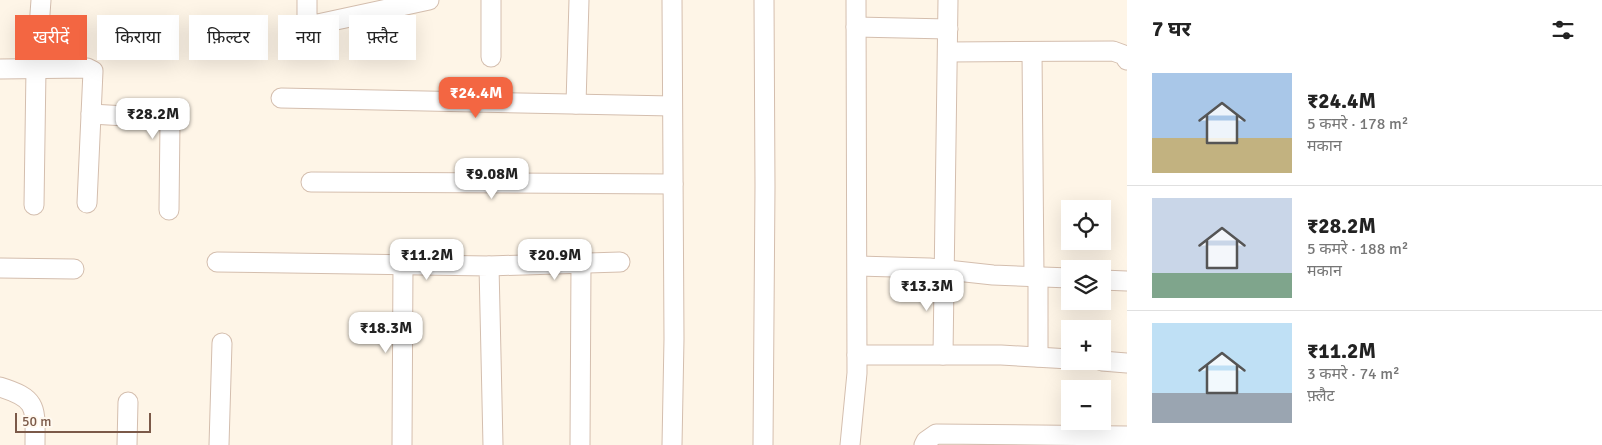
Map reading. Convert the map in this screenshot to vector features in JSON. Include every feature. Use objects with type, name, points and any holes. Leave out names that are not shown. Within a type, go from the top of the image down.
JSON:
[{"type":"street","points":[[34,205],[36,69],[41,0]]},
{"type":"street","points":[[307,0],[307,20],[313,25],[397,3],[429,0]]},
{"type":"street","points":[[491,57],[492,0]]},
{"type":"street","points":[[576,104],[579,0]]},
{"type":"street","points":[[672,0],[674,339],[672,445]]},
{"type":"street","points":[[763,445],[764,0]]},
{"type":"street","points":[[850,445],[856,392],[858,266],[856,0]]},
{"type":"street","points":[[943,355],[948,0]]},
{"type":"street","points":[[856,26],[948,29]]},
{"type":"street","points":[[948,52],[1113,51],[1119,52],[1127,60]]},
{"type":"street","points":[[1032,52],[1038,356]]},
{"type":"street","points":[[0,69],[92,70],[88,202]]},
{"type":"street","points":[[281,98],[672,106]]},
{"type":"street","points":[[91,114],[161,118],[170,122],[169,210]]},
{"type":"street","points":[[311,182],[673,184]]},
{"type":"street","points":[[217,262],[489,266],[620,262]]},
{"type":"street","points":[[580,445],[581,263]]},
{"type":"street","points":[[402,445],[403,264]]},
{"type":"street","points":[[489,266],[493,445]]},
{"type":"street","points":[[858,266],[944,269],[1061,278]]},
{"type":"street","points":[[0,268],[74,269]]},
{"type":"street","points":[[1111,280],[1127,281]]},
{"type":"street","points":[[219,445],[222,343]]},
{"type":"street","points":[[856,355],[1038,356],[1061,358]]},
{"type":"street","points":[[1111,362],[1127,363]]},
{"type":"street","points":[[0,386],[14,391],[31,403],[35,410],[35,445]]},
{"type":"street","points":[[127,445],[128,402]]},
{"type":"street","points":[[924,445],[931,436],[936,434],[1127,436]]}]
